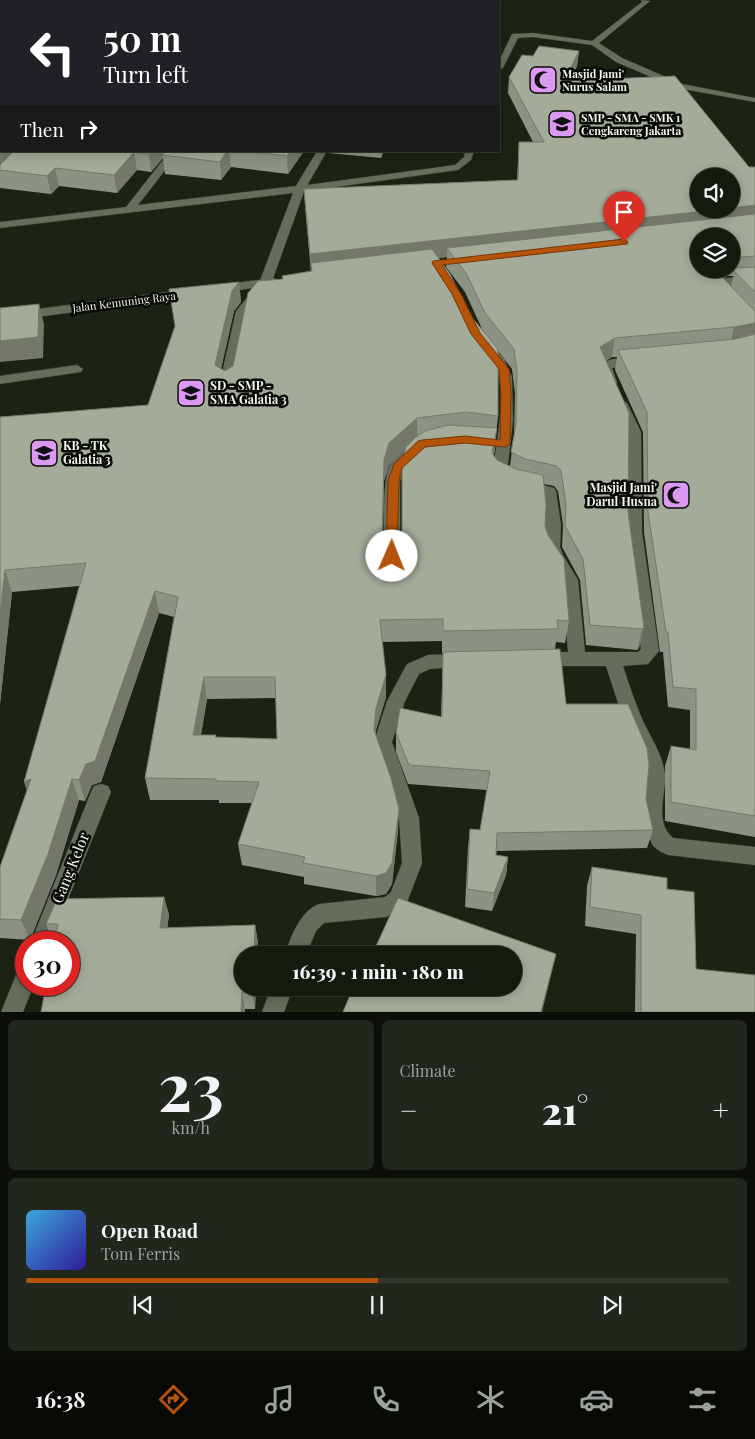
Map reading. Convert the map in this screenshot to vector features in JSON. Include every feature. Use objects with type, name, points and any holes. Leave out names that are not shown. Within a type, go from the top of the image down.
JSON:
[{"type":"street","points":[[130,210],[175,152]]},
{"type":"street","points":[[226,386],[242,311],[265,284],[300,189],[321,152]]},
{"type":"street","points":[[0,225],[300,189]]},
{"type":"street","points":[[755,280],[727,282],[722,286],[722,291],[755,326]]},
{"type":"street","name":"Jalan Kemuning Raya","points":[[0,318],[283,281]]},
{"type":"street","points":[[476,334],[504,369],[506,393],[505,444],[499,475],[518,485],[549,491],[553,525],[552,547],[555,556],[570,580],[577,658]]},
{"type":"street","points":[[528,659],[612,658],[638,660],[646,656],[650,650],[634,532],[634,432],[604,369],[612,363],[651,359]]},
{"type":"street","points":[[485,442],[505,444]]},
{"type":"street","points":[[392,556],[393,481],[397,466],[422,444],[431,443]]},
{"type":"street","points":[[612,658],[630,711],[653,763],[656,775],[653,827],[659,838],[668,846],[755,856]]},
{"type":"street","points":[[299,946],[309,924],[319,914],[386,907],[399,898],[412,863],[409,818],[383,742],[396,701],[413,669],[419,664],[482,660]]},
{"type":"street","name":"Gang Kelor","points":[[46,931],[73,866],[100,792]]},
{"type":"street","points":[[12,1012],[19,996]]},
{"type":"street","points":[[273,1012],[279,996]]},
{"type":"lane","points":[[594,43],[647,1],[644,0]]},
{"type":"lane","points":[[500,66],[515,36],[533,35],[594,43],[619,60],[680,86],[755,100]]},
{"type":"lane","points":[[300,189],[458,167],[468,158],[470,152]]},
{"type":"lane","points":[[0,380],[77,369]]},
{"type":"building","points":[[539,46],[579,51],[564,81],[675,76],[749,167],[755,167],[755,205],[740,207],[740,168],[690,168],[690,213],[310,254],[304,189],[518,180],[519,142],[544,142],[509,77],[522,55],[533,56]]},
{"type":"building","points":[[13,152],[134,152],[114,175],[55,168],[47,176],[0,170],[0,165]]},
{"type":"building","points":[[134,152],[150,152],[149,154]]},
{"type":"building","points":[[165,152],[226,152],[220,162],[162,155]]},
{"type":"building","points":[[254,152],[290,152],[287,156]]},
{"type":"building","points":[[755,214],[755,256],[740,257],[740,228],[690,228],[690,278],[723,278],[755,311],[755,323],[734,327],[615,338],[600,347],[629,413],[628,512],[644,628],[590,625],[583,559],[565,526],[566,504],[561,471],[557,466],[525,459],[511,452],[516,424],[517,373],[514,349],[485,313],[466,273],[447,248],[719,218],[740,218],[740,216]]},
{"type":"building","points":[[432,249],[450,274],[470,315],[498,349],[498,416],[466,412],[417,418],[389,443],[384,460],[382,535],[386,540],[393,542],[399,540],[402,535],[402,462],[406,447],[415,438],[425,431],[448,425],[497,428],[492,453],[497,460],[516,469],[543,475],[546,504],[545,526],[548,535],[564,559],[569,621],[557,620],[558,629],[443,631],[443,619],[380,620],[386,675],[376,708],[374,730],[391,778],[399,809],[392,863],[386,873],[376,876],[303,863],[305,857],[238,844],[259,782],[145,778],[178,597],[155,591],[95,761],[86,764],[79,780],[72,779],[48,854],[21,920],[0,919],[0,867],[31,779],[24,782],[86,563],[5,570],[0,614],[0,417],[148,405],[175,326],[169,289],[239,282],[232,291],[215,365],[225,371],[233,366],[248,293],[258,281],[283,279],[282,276],[312,271],[311,263]],"holes":[[[204,677],[275,677],[277,739],[193,735]]]},
{"type":"building","points":[[755,267],[755,292],[740,277],[740,268]]},
{"type":"building","points":[[39,304],[38,337],[0,341],[0,308]]},
{"type":"building","points":[[755,334],[755,816],[671,802],[671,746],[696,750],[696,689],[673,687],[668,632],[666,632],[648,512],[647,412],[618,350],[735,339]]},
{"type":"building","points":[[560,649],[566,704],[628,704],[647,748],[649,765],[646,799],[653,830],[497,833],[496,855],[508,857],[494,893],[467,889],[470,829],[480,830],[490,771],[409,765],[396,733],[400,708],[442,717],[443,652]]},
{"type":"building","points":[[592,867],[667,878],[667,889],[694,892],[696,969],[755,975],[755,1012],[641,1012],[641,915],[590,907]]},
{"type":"building","points":[[164,897],[160,928],[255,925],[254,946],[234,946],[234,996],[242,996],[241,1012],[41,1012],[44,996],[80,996],[80,931],[56,931],[58,924],[46,924],[57,899]]},
{"type":"building","points":[[398,898],[556,954],[541,1012],[343,1012],[350,996],[522,996],[522,946],[376,946]]},
{"type":"place","name":"Masjid Jami' Nurus Salam","points":[[543,80]]},
{"type":"place","name":"SMP - SMA - SMK 1 Cengkareng Jakarta","points":[[562,124]]},
{"type":"place","name":"SD - SMP - SMA Galatia 3","points":[[191,393]]},
{"type":"place","name":"KB - TK Galatia 3","points":[[44,453]]},
{"type":"place","name":"Masjid Jami' Darul Husna","points":[[676,495]]},
{"type":"route","points":[[392,556],[393,481],[397,466],[422,444],[465,439],[505,444],[506,393],[504,369],[476,334],[457,294],[436,263],[624,242]]}]
